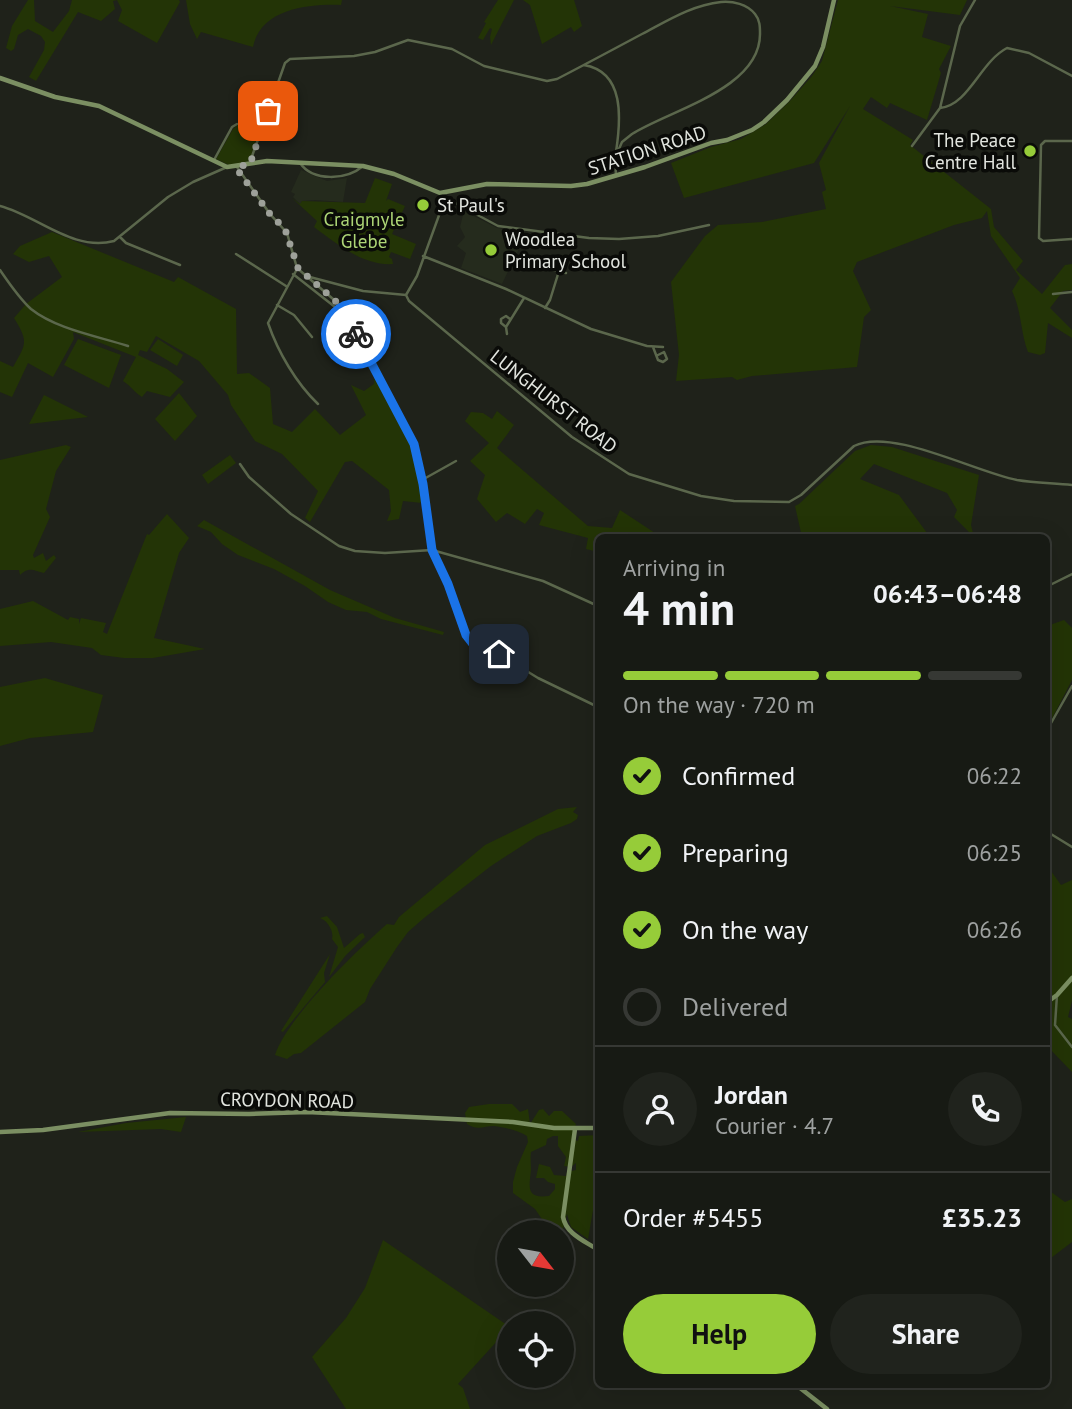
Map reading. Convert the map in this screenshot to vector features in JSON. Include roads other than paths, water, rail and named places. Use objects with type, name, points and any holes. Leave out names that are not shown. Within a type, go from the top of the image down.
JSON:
[{"type":"street","name":"STATION ROAD","points":[[446,195],[487,184],[587,184],[752,130],[787,100],[815,66],[834,0]]},
{"type":"street","points":[[912,146],[940,108],[960,26],[975,0]]},
{"type":"street","points":[[250,164],[285,63],[290,59],[354,56],[375,52],[408,40],[452,49],[484,66],[542,80],[557,79],[678,15],[721,2],[741,4],[752,11],[760,23],[760,39],[754,57],[737,79],[632,134],[622,142],[614,158]]},
{"type":"street","points":[[940,108],[950,107],[959,100],[986,66],[1007,48],[1029,53],[1072,76]]},
{"type":"street","points":[[584,65],[603,72],[615,88],[618,122],[614,158],[616,176]]},
{"type":"street","points":[[0,78],[55,97],[99,106],[227,167],[267,161],[363,166],[394,174],[446,195],[498,226],[589,238],[658,236],[709,225]]},
{"type":"street","points":[[214,160],[232,127],[237,124]]},
{"type":"street","points":[[1072,141],[1045,141],[1041,145],[1039,238],[1043,241],[1072,239]]},
{"type":"street","points":[[299,163],[306,170],[329,177],[348,174],[363,166]]},
{"type":"street","points":[[0,206],[63,235],[103,244],[114,241],[168,197],[227,167]]},
{"type":"street","points":[[237,167],[270,214],[285,229],[298,268],[340,305],[414,444],[432,550],[470,642],[504,656],[538,678],[595,706]]},
{"type":"street","points":[[306,276],[363,291],[406,295],[446,195]]},
{"type":"street","points":[[119,236],[126,243],[180,265]]},
{"type":"street","points":[[236,254],[286,286]]},
{"type":"street","points":[[423,257],[592,329],[653,347],[663,347]]},
{"type":"street","points":[[298,268],[268,323],[296,377],[306,393],[318,404]]},
{"type":"street","points":[[549,269],[566,272]]},
{"type":"street","points":[[0,270],[34,311],[66,326],[128,346]]},
{"type":"street","points":[[545,308],[559,271]]},
{"type":"street","points":[[293,274],[332,305],[349,331]]},
{"type":"street","points":[[1053,294],[1072,292]]},
{"type":"street","name":"LUNGHURST ROAD","points":[[406,295],[409,301],[445,332],[591,451],[629,474],[701,496],[734,501],[789,502],[801,495],[854,446],[878,440],[918,449],[1018,480],[1072,485]]},
{"type":"street","points":[[506,327],[524,298]]},
{"type":"street","points":[[276,304],[294,315],[312,337]]},
{"type":"street","points":[[507,334],[506,327],[501,323],[502,318],[508,317],[511,320]]},
{"type":"street","points":[[653,347],[657,355]]},
{"type":"street","points":[[422,480],[456,461]]},
{"type":"street","points":[[240,464],[249,477],[291,514],[339,547],[385,553],[432,550],[536,578],[595,605]]},
{"type":"street","points":[[1050,585],[1072,575]]},
{"type":"street","points":[[1050,726],[1072,686]]},
{"type":"street","points":[[1050,833],[1072,847]]},
{"type":"street","points":[[1050,1000],[1072,978]]},
{"type":"street","points":[[1057,995],[1055,1025],[1072,1047]]},
{"type":"street","name":"CROYDON ROAD","points":[[0,1132],[43,1130],[170,1113],[307,1112],[595,1128]]},
{"type":"street","points":[[575,1129],[564,1224],[595,1248]]},
{"type":"street","points":[[800,1388],[827,1409]]},
{"type":"place","name":"The Peace Centre Hall","points":[[1030,151]]},
{"type":"place","name":"St Paul's","points":[[423,205]]},
{"type":"place","name":"Woodlea Primary School","points":[[491,250]]},
{"type":"park label","name":"Craigmyle Glebe","points":[[364,230]]}]
